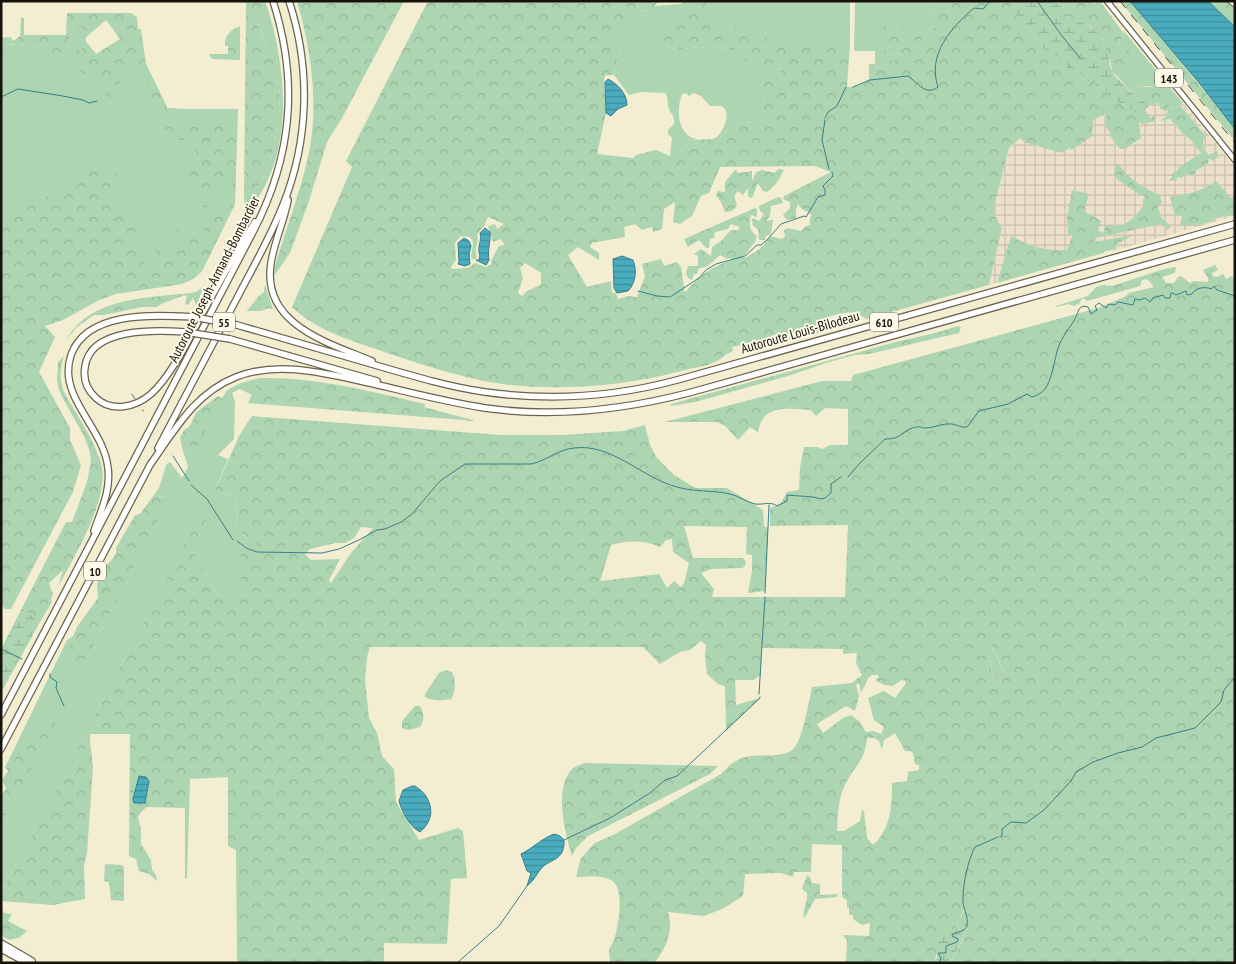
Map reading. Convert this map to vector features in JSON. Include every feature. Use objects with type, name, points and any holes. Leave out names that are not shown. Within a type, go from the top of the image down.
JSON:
[{"type":"highway","name":"Autoroute Joseph-Armand-Bombardier","points":[[88,550],[268,201],[284,146],[289,102],[286,55],[273,1]]},
{"type":"highway","name":"Autoroute Joseph-Armand-Bombardier","points":[[150,465],[276,221],[293,176],[302,130],[304,89],[299,40],[289,1]]},
{"type":"highway","points":[[293,176],[287,209],[270,267],[270,283],[276,302],[290,319],[305,331],[335,346],[395,371]]},
{"type":"highway","points":[[268,201],[242,243],[187,342],[157,388],[139,402],[120,407],[103,403],[90,391],[85,376],[86,363],[92,351],[102,342],[131,333],[160,331],[186,332],[230,339],[430,397]]},
{"type":"highway","name":"Autoroute Louis-Bilodeau","points":[[395,371],[462,388],[516,396],[575,396],[637,389],[682,379],[1235,224]]},
{"type":"highway","name":"Autoroute Louis-Bilodeau","points":[[430,397],[493,409],[543,412],[604,410],[649,403],[1235,240]]},
{"type":"highway","points":[[88,550],[106,498],[108,470],[101,445],[71,388],[68,370],[73,350],[86,334],[106,323],[138,318],[194,317],[237,325],[395,371]]},
{"type":"highway","points":[[150,465],[185,415],[202,398],[226,382],[250,372],[275,369],[303,370],[430,397]]},
{"type":"highway","name":"10","points":[[1,749],[150,465]]},
{"type":"highway","name":"10","points":[[1,715],[88,550]]},
{"type":"highway","points":[[1,943],[30,962]]},
{"type":"highway","points":[[1,949],[20,963]]},
{"type":"highway","points":[[14,957],[30,962]]},
{"type":"main road","name":"143","points":[[1107,1],[1235,160]]},
{"type":"street","points":[[1230,1],[1235,5]]},
{"type":"shaded area","points":[[1183,103],[1235,167],[1235,216],[989,285],[1002,228],[995,216],[994,207],[1009,148],[1021,138],[1092,125],[1093,120],[1103,114],[1106,116],[1110,135],[1129,146],[1135,144],[1141,136],[1139,122],[1143,124],[1150,119],[1145,110],[1150,105],[1160,104],[1168,111],[1162,120],[1170,119],[1201,153],[1184,164],[1185,166],[1171,178],[1177,180],[1177,177],[1186,174],[1194,175],[1197,170],[1208,164],[1209,158],[1216,160],[1219,154],[1216,151],[1210,155],[1204,150],[1191,118],[1180,105]]},
{"type":"green space","points":[[246,1],[264,1],[258,24],[266,46],[276,56],[280,98],[275,143],[271,160],[265,175],[252,195],[244,194]]},
{"type":"green space","points":[[264,1],[271,21],[280,65],[283,111],[277,155],[270,175],[262,192],[245,218],[244,194],[252,195],[265,175],[271,160],[275,143],[280,98],[276,57],[266,46],[258,23]]},
{"type":"green space","points":[[297,1],[404,1],[342,118],[327,142],[309,201],[290,253],[274,276],[275,266],[306,167],[312,133],[313,95],[310,57]]},
{"type":"green space","points":[[428,1],[659,1],[654,6],[654,10],[637,11],[603,41],[659,41],[670,21],[686,14],[690,1],[706,1],[711,36],[742,26],[744,36],[752,38],[759,35],[766,37],[769,44],[850,44],[847,87],[865,82],[873,73],[874,68],[902,55],[899,53],[881,56],[886,47],[893,47],[889,45],[882,33],[886,19],[905,30],[908,34],[914,29],[926,29],[921,46],[923,47],[928,31],[933,34],[933,39],[936,36],[929,28],[939,27],[933,25],[929,18],[936,10],[933,1],[1013,1],[1015,7],[1013,9],[1021,23],[1039,41],[1043,49],[1059,58],[1072,72],[1085,74],[1119,103],[1141,115],[1140,112],[1146,102],[1139,100],[1112,71],[1110,59],[1102,40],[1092,27],[1069,17],[1056,1],[1089,1],[1095,4],[1095,1],[1100,1],[1125,35],[1119,43],[1128,48],[1132,59],[1131,63],[1134,66],[1126,69],[1126,72],[1138,86],[1150,87],[1158,85],[1173,110],[1180,105],[1205,135],[1203,148],[1209,155],[1217,151],[1219,157],[1213,161],[1209,158],[1208,164],[1197,170],[1194,175],[1186,174],[1182,178],[1177,177],[1177,180],[1168,181],[1172,174],[1178,170],[1178,167],[1184,166],[1184,164],[1201,153],[1170,119],[1160,121],[1168,111],[1160,109],[1160,104],[1156,103],[1150,105],[1145,110],[1150,118],[1155,116],[1155,121],[1142,124],[1139,122],[1141,138],[1125,149],[1120,149],[1111,137],[1106,127],[1105,114],[1093,120],[1092,136],[1072,150],[1069,148],[1062,153],[1024,142],[1020,138],[1009,148],[994,207],[995,216],[1002,228],[989,285],[866,319],[855,313],[830,316],[819,322],[820,325],[832,329],[791,341],[784,333],[768,339],[763,344],[761,340],[756,343],[757,347],[753,348],[745,344],[732,347],[733,351],[721,359],[703,366],[632,381],[559,387],[535,387],[489,382],[437,369],[337,335],[313,323],[292,307],[352,167],[346,161]],"holes":[[[621,44],[659,44],[678,50],[700,47],[720,50],[730,49],[740,53],[745,61],[750,64],[777,64],[781,69],[779,76],[767,78],[759,88],[766,90],[763,116],[759,122],[734,125],[716,142],[713,139],[691,140],[684,149],[670,156],[656,150],[636,155],[633,158],[597,154],[606,113],[604,78],[606,75],[614,75]],[[815,166],[831,172],[784,196],[783,199],[790,202],[790,208],[783,215],[787,220],[796,218],[798,204],[812,215],[810,225],[801,231],[788,228],[784,230],[785,236],[782,239],[770,236],[755,252],[744,258],[757,236],[752,232],[750,224],[751,215],[757,217],[757,209],[755,208],[684,239],[688,247],[699,240],[706,248],[709,248],[710,239],[714,238],[715,232],[728,229],[731,224],[740,227],[738,230],[731,230],[721,241],[712,247],[711,256],[701,249],[694,254],[698,256],[698,266],[688,266],[686,273],[688,278],[692,280],[699,268],[708,265],[720,255],[732,260],[718,265],[706,273],[685,293],[681,267],[677,262],[664,266],[661,259],[642,264],[645,276],[637,297],[628,296],[618,299],[616,293],[612,293],[611,281],[587,287],[568,255],[578,247],[599,260],[599,253],[590,247],[592,243],[625,237],[624,227],[635,224],[642,230],[652,227],[653,232],[662,229],[664,209],[675,202],[673,222],[680,224],[692,216],[701,196],[709,193],[720,167]],[[488,217],[504,224],[497,229],[495,224],[488,226],[493,242],[500,239],[505,245],[499,246],[491,261],[492,264],[486,267],[475,263],[468,268],[452,269],[451,267],[456,260],[455,243],[461,236],[470,237],[472,240],[471,256],[472,259],[476,259],[477,234],[484,226]],[[525,263],[541,273],[541,284],[527,291],[522,296],[518,293],[523,278],[520,268]]]},
{"type":"green space","points":[[685,1],[687,3],[690,1],[850,1],[850,44],[677,44],[670,21],[659,41],[602,41],[637,11],[654,10],[654,6],[681,4]]},
{"type":"green space","points":[[855,1],[933,1],[936,10],[929,18],[932,23],[940,27],[929,28],[937,36],[933,40],[933,34],[928,32],[923,48],[914,29],[908,34],[887,20],[882,33],[894,47],[882,57],[899,53],[902,55],[876,67],[869,80],[869,64],[875,64],[875,51],[854,51]]},
{"type":"green space","points":[[1013,1],[1045,1],[1061,4],[1069,17],[1095,30],[1109,52],[1110,67],[1115,76],[1139,100],[1146,102],[1141,110],[1141,116],[1129,107],[1119,103],[1085,74],[1072,73],[1059,58],[1043,49],[1039,41],[1021,23],[1012,9],[1015,7]]},
{"type":"green space","points":[[1120,1],[1130,1],[1220,110],[1235,129],[1235,141]]},
{"type":"green space","points":[[1208,1],[1235,1],[1235,27]]},
{"type":"green space","points":[[67,13],[131,13],[137,17],[138,29],[141,29],[146,64],[167,108],[189,109],[187,112],[152,111],[151,92],[147,86],[146,72],[144,70],[141,71],[139,68],[130,68],[130,66],[115,67],[116,75],[136,74],[136,76],[115,86],[111,93],[113,102],[110,103],[106,99],[106,89],[103,83],[82,73],[70,54],[52,53],[55,60],[42,56],[39,50],[42,47],[5,44],[1,64],[1,38],[10,37],[14,41],[20,36],[21,18],[24,18],[24,35],[66,35]],"holes":[[[106,20],[120,39],[96,54],[84,39]],[[74,26],[84,27],[82,50],[67,49]]]},
{"type":"green space","points":[[74,26],[84,26],[86,43],[103,61],[146,64],[168,109],[238,109],[235,204],[202,271],[193,279],[171,286],[1,246],[1,54],[3,53],[4,44],[67,49]]},
{"type":"green space","points":[[240,26],[240,60],[212,59],[209,54],[228,54],[228,46],[225,46],[227,36],[231,31]]},
{"type":"green space","points":[[1123,30],[1183,103],[1173,110],[1166,102],[1165,95],[1154,86],[1138,86],[1126,72],[1131,63],[1125,47],[1119,43],[1125,35]]},
{"type":"green space","points":[[621,44],[659,44],[678,50],[700,47],[720,50],[730,49],[740,53],[745,61],[750,64],[777,64],[781,69],[779,76],[767,79],[759,88],[766,90],[763,117],[759,122],[734,125],[716,142],[713,139],[720,134],[725,125],[726,110],[722,106],[710,106],[701,96],[694,93],[689,96],[686,93],[682,94],[679,114],[682,127],[690,137],[697,139],[691,140],[684,149],[670,156],[672,138],[668,134],[668,130],[674,124],[674,120],[667,96],[665,93],[641,92],[629,95],[614,75]]},
{"type":"green space","points":[[163,124],[237,125],[235,204],[207,261],[193,279],[182,284],[116,294],[99,300],[63,320],[45,326],[55,337],[39,372],[70,428],[70,440],[81,465],[73,492],[11,609],[5,609],[1,604],[1,222],[71,183],[73,172],[86,165],[110,170],[124,179],[118,184],[111,184],[109,189],[114,198],[114,206],[132,210],[139,253],[143,253],[145,270],[150,278],[156,250],[173,254],[177,230],[204,239],[206,235],[202,221],[230,208],[231,174],[214,190],[211,204],[204,209],[187,168],[186,159],[196,150],[186,139],[182,141],[177,139],[176,133],[165,129]]},
{"type":"green space","points":[[1118,163],[1137,183],[1162,196],[1160,197],[1162,202],[1158,207],[1161,217],[1171,227],[1167,230],[1161,224],[1095,238],[1094,242],[1133,235],[1117,244],[1116,249],[997,283],[1011,236],[1024,243],[1038,247],[1052,250],[1067,250],[1073,234],[1068,235],[1067,218],[1072,190],[1089,194],[1084,211],[1101,221],[1098,231],[1104,233],[1105,225],[1117,226],[1131,220],[1143,206],[1145,196],[1140,195],[1117,179],[1114,171]]},
{"type":"green space","points":[[779,169],[784,170],[770,190],[767,192],[763,191],[758,183],[752,198],[748,197],[748,188],[743,195],[738,191],[735,196],[737,206],[732,211],[725,212],[716,195],[718,191],[725,192],[725,182],[735,170],[739,173],[752,171],[752,181],[756,172],[762,170],[774,173]]},
{"type":"green space","points":[[1216,181],[1231,198],[1235,196],[1235,215],[1214,218],[1213,220],[1215,221],[1198,225],[1180,226],[1182,216],[1175,216],[1170,197],[1194,192]]},
{"type":"green space","points":[[778,197],[781,198],[783,203],[771,206],[770,216],[766,221],[773,220],[771,234],[766,236],[765,240],[759,240],[758,229],[753,226],[752,220],[753,218],[759,221],[764,214],[760,211],[759,206]]},
{"type":"green space","points":[[1215,265],[1218,270],[1212,273],[1213,276],[1217,277],[1223,274],[1226,279],[1232,276],[1235,280],[1235,963],[950,963],[966,930],[967,916],[964,909],[955,929],[944,931],[934,963],[846,963],[847,940],[843,935],[869,936],[870,923],[862,925],[853,919],[853,915],[849,915],[847,900],[842,897],[842,845],[812,844],[811,872],[794,872],[793,877],[781,873],[745,874],[743,896],[722,909],[704,916],[668,912],[670,926],[668,939],[654,963],[610,963],[609,949],[615,938],[619,916],[619,893],[612,881],[606,878],[576,877],[581,858],[595,843],[615,834],[721,774],[739,759],[752,756],[779,755],[791,751],[801,735],[812,687],[852,683],[862,675],[856,663],[857,653],[843,654],[843,649],[761,648],[761,675],[753,680],[735,680],[736,705],[760,698],[726,731],[725,686],[718,684],[707,674],[706,645],[701,641],[690,650],[680,652],[660,664],[643,647],[370,647],[365,680],[369,718],[377,733],[382,756],[394,769],[396,802],[419,840],[458,828],[463,831],[467,878],[451,879],[447,944],[384,943],[384,963],[291,963],[291,961],[289,963],[237,963],[236,850],[228,846],[228,777],[190,779],[187,878],[185,879],[185,808],[147,807],[138,817],[141,830],[141,844],[151,860],[152,870],[156,875],[157,881],[149,874],[139,871],[136,859],[129,856],[130,734],[106,734],[92,721],[196,518],[203,515],[207,518],[193,551],[219,598],[237,598],[237,591],[247,559],[238,555],[238,545],[259,553],[263,550],[237,530],[236,494],[213,495],[239,436],[252,416],[500,435],[562,435],[623,431],[645,425],[650,445],[657,458],[674,475],[695,488],[727,488],[763,510],[764,526],[768,528],[765,591],[748,593],[752,571],[752,555],[746,554],[747,527],[684,526],[693,558],[743,558],[746,562],[742,568],[711,569],[701,573],[714,589],[712,597],[845,597],[848,525],[770,526],[770,508],[781,503],[787,492],[799,490],[800,468],[804,447],[822,449],[830,445],[848,445],[848,409],[825,408],[816,416],[811,410],[777,410],[765,416],[758,432],[750,427],[738,440],[725,426],[717,422],[665,422],[822,381],[851,381],[853,375],[1098,308],[1129,293],[1154,287],[1147,279],[1142,280],[1140,286],[1087,301],[1084,298],[1074,306],[1068,304],[1056,307],[1088,296],[1095,288],[1102,285],[1112,286],[1176,267],[1175,273],[1162,277],[1166,283],[1174,283],[1181,276],[1190,283],[1193,281],[1208,282],[1208,278],[1203,270]],"holes":[[[361,527],[373,528],[351,553],[331,583],[329,580],[340,559],[311,560],[305,554],[310,549],[335,543],[345,543],[354,538]],[[672,539],[673,552],[689,563],[684,583],[681,587],[674,581],[667,588],[659,574],[600,581],[611,545],[623,542],[636,542],[660,547],[666,540]],[[989,645],[995,652],[1006,675],[997,687],[994,687]],[[872,675],[878,675],[879,677],[875,680],[884,685],[893,686],[902,680],[906,683],[895,698],[884,691],[868,698],[874,720],[884,727],[881,734],[873,731],[866,732],[860,722],[851,715],[843,718],[823,733],[817,724],[846,706],[855,711],[859,696],[856,685],[859,683],[861,693],[869,677]],[[895,733],[905,751],[913,753],[915,764],[919,765],[919,770],[908,772],[907,781],[892,783],[892,800],[887,824],[884,832],[873,845],[867,838],[864,811],[862,810],[860,821],[844,831],[837,831],[838,812],[844,787],[862,757],[867,738],[874,738],[879,741],[882,749],[884,740]]]},
{"type":"green space","points":[[265,285],[273,309],[247,311],[264,292]]},
{"type":"green space","points":[[204,286],[200,300],[196,305],[193,298],[188,305],[185,304],[187,297],[184,295],[157,307],[142,307],[104,315],[94,315],[77,327],[67,339],[77,325],[105,307],[139,299],[196,292]]},
{"type":"green space","points":[[958,326],[961,327],[959,333],[869,354],[855,355],[695,402],[671,406],[671,404]]},
{"type":"green space","points":[[64,356],[61,374],[62,387],[97,451],[103,474],[97,507],[90,525],[58,587],[63,570],[49,583],[53,594],[52,602],[40,622],[22,608],[66,522],[72,522],[87,482],[91,462],[85,438],[61,395],[57,381],[58,362]]},
{"type":"green space","points":[[259,378],[252,395],[240,389],[232,393],[235,402],[234,439],[218,455],[228,459],[213,495],[236,494],[237,530],[263,550],[259,553],[239,545],[247,559],[237,591],[237,598],[219,598],[193,551],[207,518],[196,518],[92,721],[106,734],[90,734],[90,741],[82,740],[1,892],[1,824],[62,711],[13,751],[67,640],[74,636],[70,644],[80,672],[170,498],[154,495],[159,488],[166,465],[170,462],[182,478],[188,467],[183,451],[193,447],[227,390],[241,383]]},
{"type":"green space","points":[[259,378],[322,382],[363,390],[425,404],[424,407],[476,421],[248,403]]},
{"type":"green space","points":[[218,396],[223,399],[197,448],[193,447],[183,451],[180,437],[185,429],[191,424],[197,412]]},
{"type":"green space","points":[[154,495],[170,498],[80,672],[71,669],[70,644],[77,627],[98,598],[97,584],[106,565],[116,553],[116,548],[135,515],[140,514]]},
{"type":"green space","points":[[22,608],[40,622],[3,689],[1,688],[1,649]]},
{"type":"green space","points":[[989,645],[995,652],[1006,675],[997,687],[994,687]]},
{"type":"green space","points":[[446,670],[452,672],[454,679],[455,689],[451,699],[434,700],[425,697],[425,694],[439,673]]},
{"type":"green space","points":[[415,706],[420,706],[422,711],[422,724],[420,727],[408,730],[402,728],[402,721]]},
{"type":"green space","points":[[63,710],[1,824],[1,797],[6,788],[2,780],[8,771],[5,767],[13,751]]},
{"type":"green space","points":[[82,740],[90,741],[93,767],[87,853],[84,865],[85,899],[53,905],[1,901],[1,892]]},
{"type":"green space","points":[[584,763],[718,766],[710,774],[588,836],[576,848],[572,856],[562,810],[563,787],[567,776],[573,768]]},
{"type":"green space","points":[[105,864],[122,865],[124,867],[124,901],[111,900],[109,882],[104,881]]},
{"type":"green space","points":[[807,875],[812,883],[820,884],[820,895],[838,894],[837,897],[815,899],[804,919],[807,893],[802,889]]},
{"type":"green space","points":[[1,907],[4,913],[12,914],[8,921],[27,931],[20,937],[10,940],[1,936]]},
{"type":"green space","points":[[965,908],[967,916],[966,930],[950,963],[934,963],[937,957],[937,935],[944,931],[955,929]]},
{"type":"water","points":[[1130,1],[1208,1],[1235,27],[1235,129],[1200,84]]},
{"type":"water","points":[[608,79],[621,90],[627,101],[627,105],[618,109],[611,116],[606,113],[605,82]]},
{"type":"water","points":[[485,228],[490,232],[489,260],[486,265],[476,260],[480,258],[480,233]]},
{"type":"water","points":[[464,238],[469,241],[471,246],[469,254],[470,264],[465,266],[458,264],[458,243]]},
{"type":"water","points":[[622,256],[633,260],[635,276],[633,284],[628,291],[617,293],[614,288],[613,259]]},
{"type":"water","points":[[139,776],[146,777],[149,781],[145,803],[134,803],[133,799]]},
{"type":"water","points":[[415,786],[425,794],[431,812],[427,825],[420,832],[407,819],[399,801],[403,790]]},
{"type":"water","points":[[554,834],[564,840],[562,852],[556,859],[544,866],[527,886],[531,873],[527,871],[521,854]]},
{"type":"waterway","points":[[853,87],[870,80],[908,76],[926,90],[938,87],[935,75],[936,64],[938,53],[943,43],[957,24],[974,8],[983,9],[990,1]]},
{"type":"waterway","points":[[1037,1],[1080,58]]},
{"type":"waterway","points":[[825,118],[828,112],[837,106],[846,87]]},
{"type":"waterway","points":[[1,97],[18,89],[63,96],[89,103],[97,101]]},
{"type":"waterway","points":[[825,120],[822,140],[829,169]]},
{"type":"waterway","points":[[638,291],[670,297],[716,264],[745,256],[757,245],[761,245],[767,240],[781,224],[804,216],[806,217],[818,197],[825,195],[823,186],[833,176],[832,172]]},
{"type":"waterway","points":[[848,477],[885,439],[895,438],[909,429],[918,427],[928,428],[948,424],[967,427],[979,411],[1008,404],[1027,394],[1032,397],[1041,393],[1050,379],[1060,344],[1081,307],[1088,307],[1091,314],[1097,310],[1095,306],[1099,303],[1106,308],[1109,304],[1115,305],[1118,302],[1133,305],[1135,299],[1145,298],[1150,302],[1153,298],[1163,295],[1165,298],[1170,298],[1171,293],[1176,295],[1186,291],[1187,295],[1200,288],[1211,289],[1214,286],[1217,290],[1235,296]]},
{"type":"waterway","points":[[132,394],[135,399]]},
{"type":"waterway","points":[[237,541],[246,548],[257,552],[322,553],[339,549],[377,530],[385,529],[401,522],[412,514],[440,481],[465,464],[531,464],[563,450],[574,448],[588,448],[614,456],[664,483],[690,490],[730,494],[755,504],[770,503],[777,506],[787,501],[787,495],[825,498],[831,493],[831,484],[841,477]]},
{"type":"waterway","points":[[173,456],[189,481]]},
{"type":"waterway","points":[[191,485],[207,499],[233,540]]},
{"type":"waterway","points":[[765,593],[769,505]]},
{"type":"waterway","points":[[759,694],[765,597]]},
{"type":"waterway","points":[[1,649],[22,659]]},
{"type":"waterway","points":[[50,674],[50,677],[57,682],[56,688],[64,706]]},
{"type":"waterway","points":[[1000,837],[1002,836],[1002,829],[1011,822],[1026,823],[1044,810],[1071,781],[1076,772],[1093,762],[1142,747],[1156,738],[1195,728],[1221,702],[1224,690],[1235,677]]},
{"type":"waterway","points":[[564,840],[610,818],[650,793],[665,780],[677,776],[760,697]]},
{"type":"waterway","points":[[939,963],[941,958],[938,953],[946,953],[946,946],[957,942],[958,939],[952,936],[953,934],[967,926],[963,892],[972,852],[975,847],[998,837]]},
{"type":"waterway","points":[[457,963],[499,926],[527,886]]},
{"type":"railway","points":[[1120,1],[1235,143]]}]
